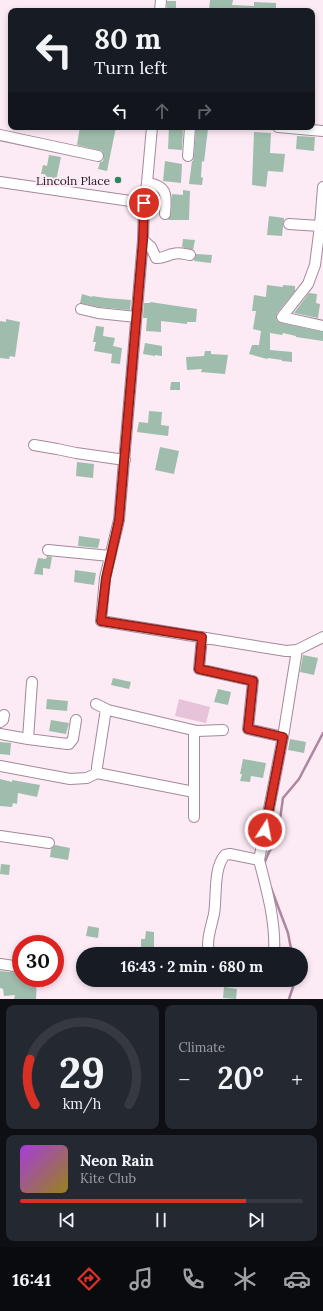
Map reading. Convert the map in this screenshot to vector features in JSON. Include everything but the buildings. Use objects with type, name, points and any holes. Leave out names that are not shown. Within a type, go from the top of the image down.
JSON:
[{"type":"street","points":[[152,130],[144,203],[143,240],[119,520],[106,578],[101,621],[286,651],[297,650],[323,637]]},
{"type":"street","points":[[188,156],[190,130]]},
{"type":"street","points":[[312,130],[323,131]]},
{"type":"street","points":[[0,135],[98,156]]},
{"type":"street","points":[[0,182],[144,203]]},
{"type":"street","points":[[147,183],[163,188],[166,193],[165,214]]},
{"type":"street","points":[[323,186],[315,265],[308,284],[282,317],[323,326]]},
{"type":"street","points":[[289,224],[320,226]]},
{"type":"street","points":[[143,240],[151,247],[156,258],[180,253],[190,255]]},
{"type":"street","points":[[81,309],[98,313],[136,317]]},
{"type":"street","points":[[34,445],[124,460]]},
{"type":"street","points":[[48,550],[110,556]]},
{"type":"street","points":[[202,637],[199,669],[253,681],[248,729],[283,737]]},
{"type":"street","points":[[274,947],[273,915],[259,860],[283,737],[297,650]]},
{"type":"street","points":[[28,739],[32,682]]},
{"type":"street","points":[[96,704],[106,709],[194,731],[223,730]]},
{"type":"street","points":[[97,773],[106,709]]},
{"type":"street","points":[[0,734],[69,744],[73,739],[76,720]]},
{"type":"street","points":[[194,731],[194,817]]},
{"type":"street","points":[[0,766],[70,779],[86,778],[97,773],[194,792]]},
{"type":"street","points":[[0,836],[49,843]]},
{"type":"street","points":[[209,947],[209,934],[214,914],[217,874],[221,860],[225,855],[230,854],[259,860]]},
{"type":"street","points":[[0,964],[12,966]]},
{"type":"shaded area","points":[[179,699],[210,707],[206,723],[175,716]]},
{"type":"waterway","points":[[264,864],[269,852],[277,840],[283,798],[299,779],[323,733]]},
{"type":"waterway","points":[[271,888],[288,933],[291,947]]},
{"type":"waterway","points":[[289,999],[293,987]]},
{"type":"place","name":"Lincoln Place","points":[[118,180]]},
{"type":"route","points":[[144,203],[143,240],[119,520],[106,578],[101,621],[202,637],[199,669],[253,681],[248,729],[283,737],[265,830]]}]
